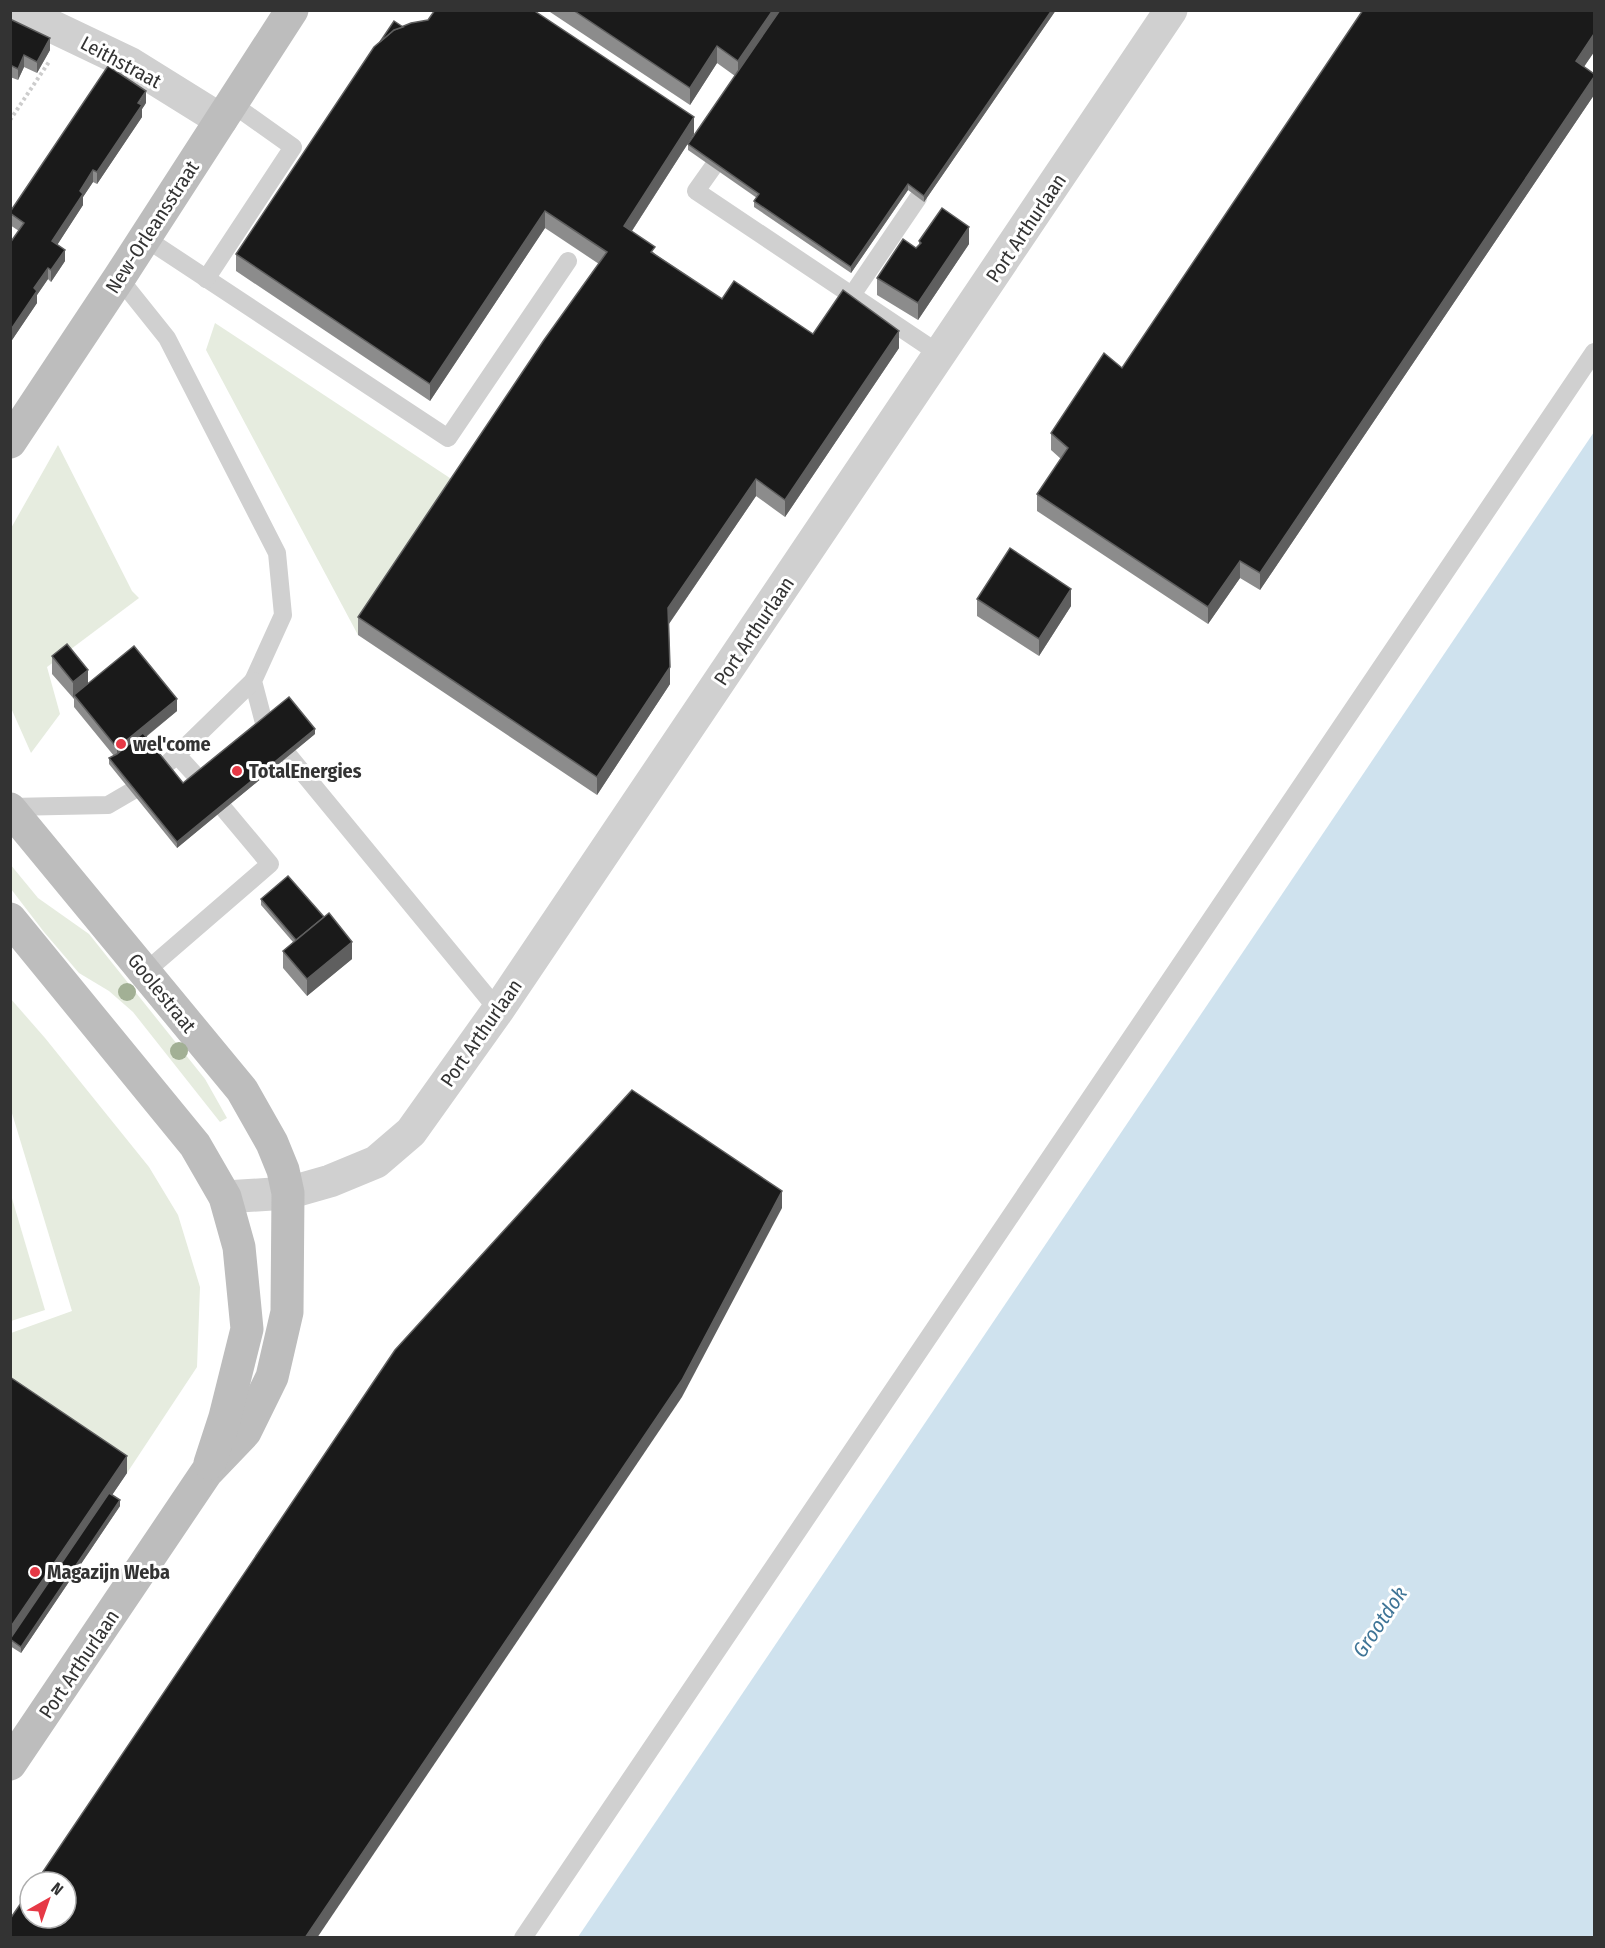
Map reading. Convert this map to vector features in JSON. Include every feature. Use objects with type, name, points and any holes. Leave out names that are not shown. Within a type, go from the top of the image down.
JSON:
[{"type":"main road","name":"New-Orleansstraat","points":[[10,442],[292,10]]},
{"type":"main road","name":"Goolestraat","points":[[10,808],[242,1090],[272,1143],[283,1170],[288,1193]]},
{"type":"main road","points":[[10,919],[195,1145],[225,1197]]},
{"type":"main road","name":"Port Arthurlaan","points":[[10,1764],[206,1473],[244,1432],[272,1377],[287,1312],[288,1193]]},
{"type":"main road","name":"Port Arthurlaan","points":[[206,1473],[225,1417],[247,1329],[239,1247],[225,1197]]},
{"type":"street","name":"Leithstraat","points":[[18,10],[226,112]]},
{"type":"street","name":"Port Arthurlaan","points":[[225,1197],[288,1193],[330,1181],[376,1162],[411,1132],[498,1010],[941,355],[1171,10]]},
{"type":"lane","points":[[206,279],[293,147],[226,112]]},
{"type":"lane","points":[[713,167],[696,191],[941,355]]},
{"type":"lane","points":[[852,295],[918,198]]},
{"type":"lane","points":[[145,238],[448,438],[568,261]]},
{"type":"lane","points":[[119,278],[167,338],[277,553],[283,615],[253,681],[171,760],[197,777]]},
{"type":"lane","points":[[523,1938],[1594,352]]},
{"type":"lane","points":[[253,681],[264,723]]},
{"type":"lane","points":[[289,756],[498,1010]]},
{"type":"lane","points":[[10,808],[108,806],[132,791]]},
{"type":"lane","points":[[145,972],[270,864],[224,809]]},
{"type":"path","points":[[10,120],[68,34]]},
{"type":"shaded area","points":[[215,323],[459,484],[358,635],[206,350]]},
{"type":"shaded area","points":[[58,445],[132,591],[139,598],[47,667],[60,714],[31,753],[11,708],[10,530]]},
{"type":"shaded area","points":[[10,864],[38,898],[89,934],[205,1079],[227,1118],[220,1122],[133,1012],[109,991],[79,973],[11,889]]},
{"type":"shaded area","points":[[10,998],[149,1167],[178,1215],[200,1287],[197,1367],[127,1473],[11,1395],[11,1333],[72,1311],[11,1110]]},
{"type":"shaded area","points":[[11,1195],[45,1310],[10,1321]]},
{"type":"water","name":"Grootdok","points":[[1594,432],[1594,1937],[578,1937]]},
{"type":"building","points":[[435,10],[533,10],[694,117],[624,226],[655,247],[651,252],[722,299],[734,281],[813,334],[843,290],[899,331],[785,500],[756,479],[668,608],[670,667],[597,777],[358,617],[544,340],[607,252],[545,211],[430,384],[236,254],[374,47],[394,30],[411,23],[428,20]]},
{"type":"building","points":[[573,10],[773,10],[738,61],[717,46],[690,88]]},
{"type":"building","points":[[780,10],[1052,10],[924,196],[908,184],[851,267],[754,201],[759,194],[688,144]]},
{"type":"building","points":[[1363,10],[1594,10],[1594,34],[1576,61],[1594,74],[1594,77],[1260,573],[1240,561],[1208,607],[1037,494],[1068,448],[1051,433],[1104,353],[1122,368]]},
{"type":"building","points":[[10,19],[50,38],[37,62],[24,55],[18,69],[10,65]]},
{"type":"building","points":[[394,21],[403,27],[394,30],[380,42]]},
{"type":"building","points":[[108,66],[146,91],[138,103],[142,105],[97,172],[93,170],[80,191],[83,194],[52,241],[65,250],[34,288],[37,291],[10,331],[10,243],[24,223],[10,212]]},
{"type":"building","points":[[942,208],[969,227],[918,303],[877,278],[903,239],[916,248],[921,243],[919,241]]},
{"type":"building","points":[[1010,548],[1071,589],[1039,639],[977,599]]},
{"type":"building","points":[[67,644],[88,670],[73,682],[52,656]]},
{"type":"building","points":[[134,646],[177,699],[117,748],[74,695]]},
{"type":"building","name":"TotalEnergies","points":[[289,697],[315,729],[177,842],[109,758],[143,733],[183,783]]},
{"type":"building","points":[[288,876],[324,917],[296,940],[261,899]]},
{"type":"building","points":[[329,913],[352,942],[307,979],[283,951]]},
{"type":"building","points":[[632,1090],[782,1191],[682,1380],[305,1938],[10,1938],[10,1919],[18,1907],[18,1930],[78,1930],[78,1870],[44,1870],[395,1350]]},
{"type":"building","name":"Magazijn Weba","points":[[10,1377],[127,1456],[10,1628]]},
{"type":"building","points":[[109,1493],[120,1500],[21,1647],[10,1639]]},
{"type":"place","name":"wel'come","points":[[121,744]]},
{"type":"place","name":"TotalEnergies","points":[[237,771]]},
{"type":"place","name":"Magazijn Weba","points":[[35,1572]]}]
